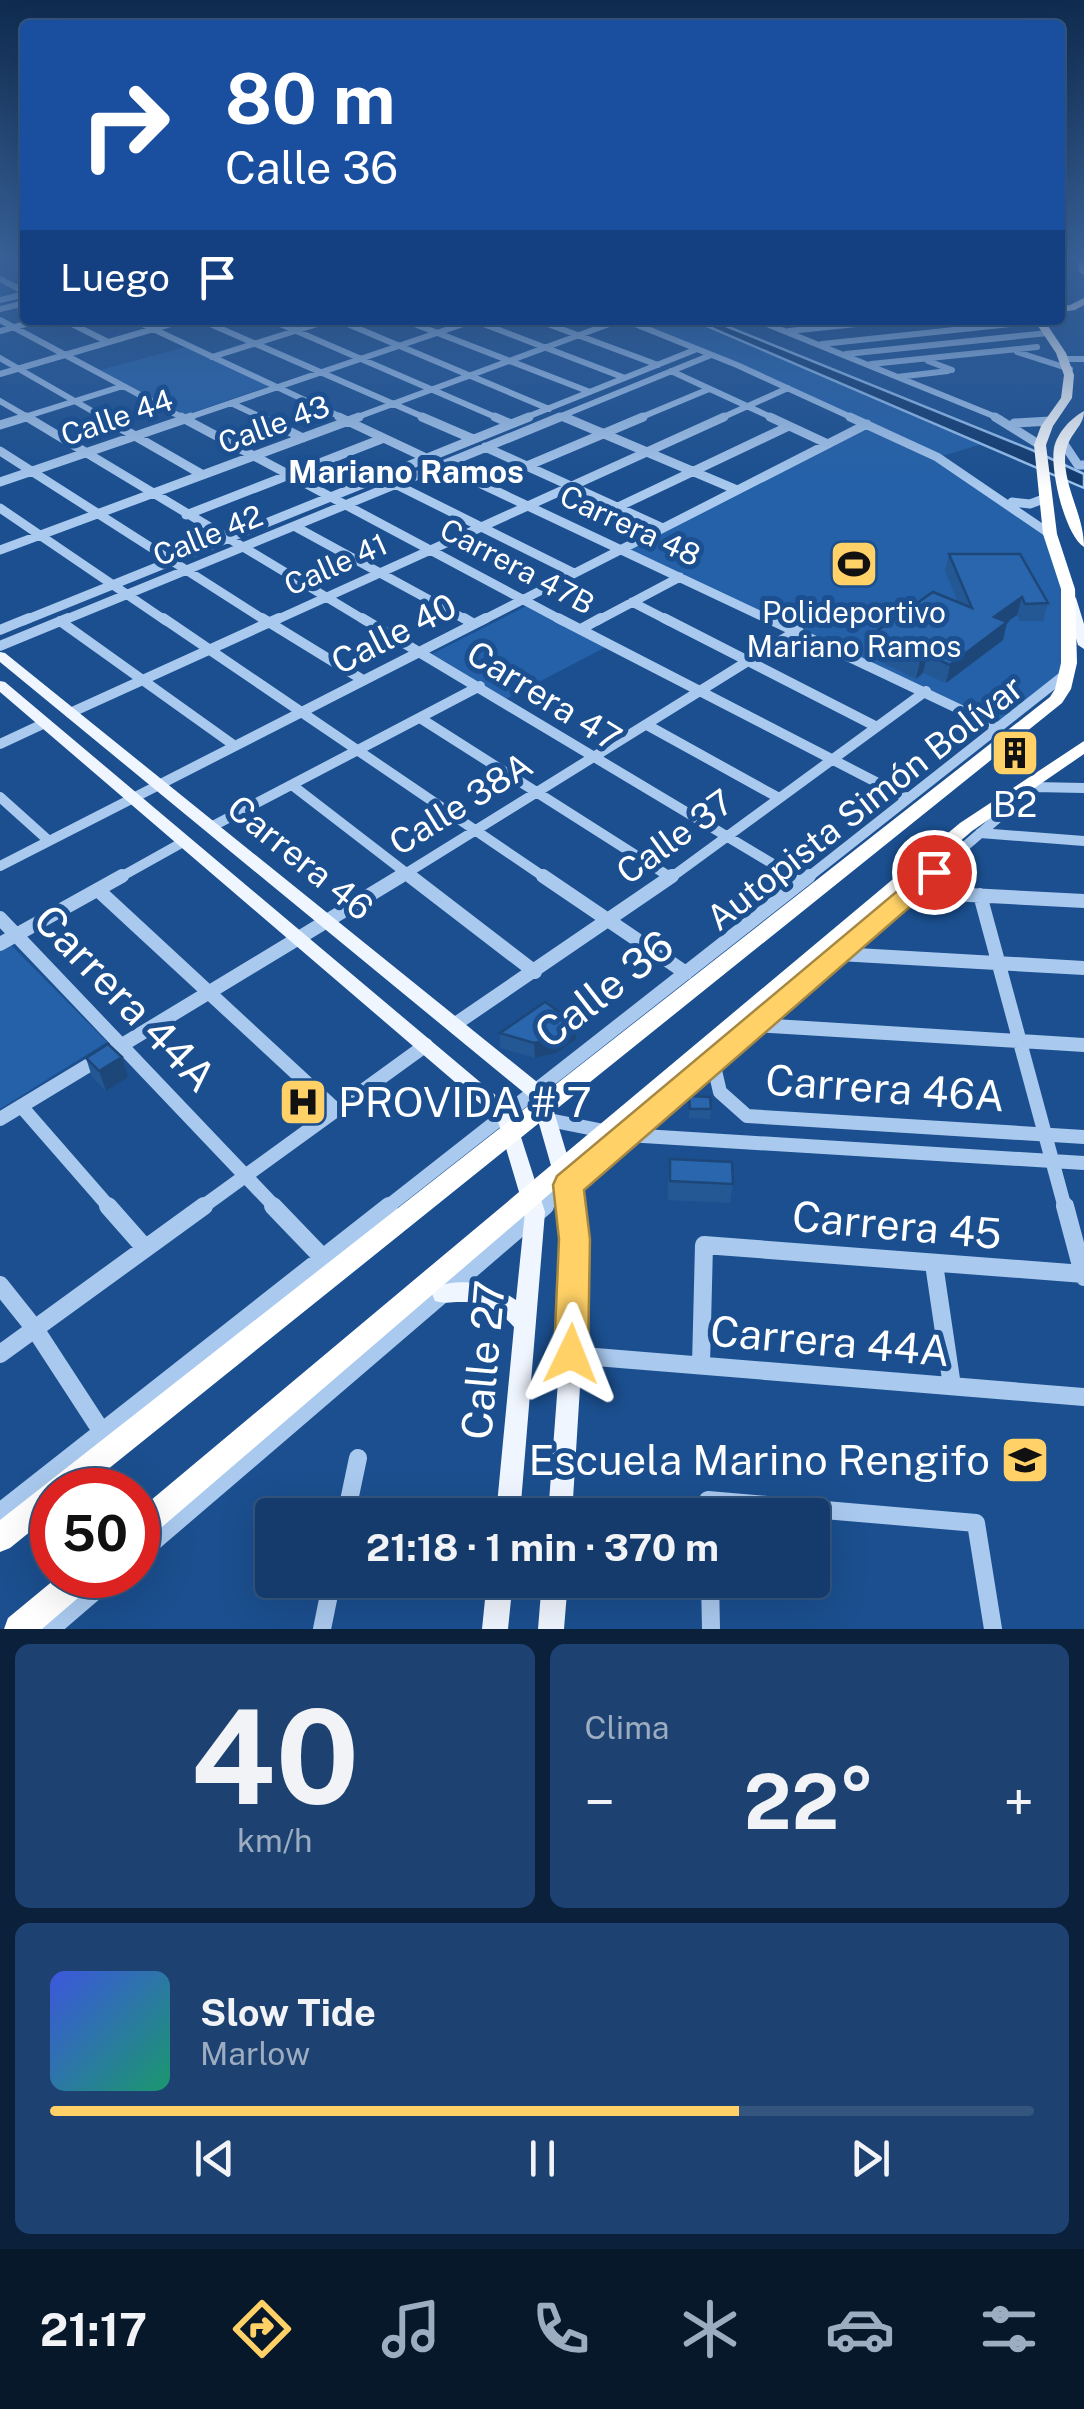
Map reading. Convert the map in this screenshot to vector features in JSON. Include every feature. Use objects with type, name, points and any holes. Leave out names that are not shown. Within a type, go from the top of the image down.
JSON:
[{"type":"highway","points":[[1050,337],[1068,366]]},
{"type":"highway","name":"Autopista Simón Bolívar","points":[[87,1468],[642,1018],[1056,700],[1070,663],[1068,589],[1050,534],[1040,447],[1050,421],[1072,390],[1068,366]]},
{"type":"highway","points":[[1083,414],[1065,444],[1064,480],[1066,499],[1084,543]]},
{"type":"highway","points":[[160,1511],[566,1177],[791,985],[966,827],[1083,751]]},
{"type":"highway","points":[[0,1538],[30,1514]]},
{"type":"highway","points":[[20,1629],[56,1598]]},
{"type":"main road","points":[[1068,589],[1084,645]]},
{"type":"main road","name":"Carrera 46","points":[[0,656],[454,1025],[528,1113]]},
{"type":"main road","name":"Carrera 46","points":[[2,690],[426,1045],[528,1113]]},
{"type":"main road","points":[[528,1113],[566,1177],[575,1239],[561,1498]]},
{"type":"main road","points":[[528,1113],[533,1204]]},
{"type":"main road","name":"Calle 27","points":[[510,1498],[533,1204]]},
{"type":"main road","points":[[442,1294],[468,1290],[492,1295],[513,1307],[526,1325]]},
{"type":"main road","points":[[495,1629],[498,1598]]},
{"type":"main road","points":[[551,1629],[554,1598]]},
{"type":"street","name":"Carrera 47B","points":[[33,337],[522,600],[907,798]]},
{"type":"street","points":[[98,337],[108,342]]},
{"type":"street","points":[[0,374],[126,337]]},
{"type":"street","name":"Carrera 48","points":[[171,337],[997,727]]},
{"type":"street","points":[[242,337],[473,440]]},
{"type":"street","points":[[212,357],[275,337]]},
{"type":"street","points":[[309,337],[511,424]]},
{"type":"street","points":[[377,337],[549,409]]},
{"type":"street","name":"Calle 44","points":[[0,482],[426,337]]},
{"type":"street","points":[[448,337],[590,392]]},
{"type":"street","points":[[518,337],[625,378]]},
{"type":"street","name":"Calle 43","points":[[0,550],[576,337]]},
{"type":"street","points":[[582,337],[658,365]]},
{"type":"street","points":[[666,337],[937,457],[1050,534]]},
{"type":"street","points":[[799,337],[1005,421],[1040,447]]},
{"type":"street","points":[[818,345],[891,337]]},
{"type":"street","points":[[973,337],[1084,368]]},
{"type":"street","points":[[842,355],[1011,337]]},
{"type":"street","points":[[882,338],[882,342],[952,370],[896,377]]},
{"type":"street","points":[[867,365],[1037,347]]},
{"type":"street","name":"Calle 42","points":[[0,630],[697,349]]},
{"type":"street","name":"Calle 42","points":[[0,646],[711,355]]},
{"type":"street","points":[[0,358],[203,475]]},
{"type":"street","points":[[1068,366],[1084,360]]},
{"type":"street","points":[[671,371],[828,444]]},
{"type":"street","points":[[0,425],[123,386]]},
{"type":"street","name":"Calle 41","points":[[70,713],[788,388]]},
{"type":"street","points":[[526,466],[710,389]]},
{"type":"street","name":"Carrera 47","points":[[0,400],[241,548],[329,595],[480,686],[591,759],[802,881]]},
{"type":"street","points":[[231,403],[304,438]]},
{"type":"street","points":[[562,416],[736,490]]},
{"type":"street","points":[[1005,421],[1050,421]]},
{"type":"street","name":"Calle 40","points":[[0,866],[867,424]]},
{"type":"street","points":[[618,507],[789,426]]},
{"type":"street","points":[[1065,444],[1084,430]]},
{"type":"street","points":[[186,514],[384,438]]},
{"type":"street","points":[[1065,444],[1084,448]]},
{"type":"street","points":[[1065,444],[1081,465]]},
{"type":"street","points":[[485,447],[663,528]]},
{"type":"street","points":[[0,451],[170,562],[363,680]]},
{"type":"street","points":[[395,484],[574,573]]},
{"type":"street","points":[[999,496],[1030,504],[1046,498]]},
{"type":"street","points":[[0,508],[686,973]]},
{"type":"street","points":[[294,526],[474,624]]},
{"type":"street","points":[[582,629],[680,577]]},
{"type":"street","points":[[632,602],[877,727]]},
{"type":"street","points":[[60,622],[235,746]]},
{"type":"street","name":"Calle 38A","points":[[0,1119],[476,832],[798,630]]},
{"type":"street","name":"Calle 36","points":[[642,1018],[686,973],[1066,674]]},
{"type":"street","points":[[210,827],[480,686]]},
{"type":"street","name":"Calle 37","points":[[454,1025],[610,922],[926,691]]},
{"type":"street","points":[[420,718],[670,878]]},
{"type":"street","points":[[0,744],[45,724]]},
{"type":"street","points":[[647,725],[779,798]]},
{"type":"street","points":[[617,1133],[713,1062],[756,1025],[791,985],[838,954],[1034,786],[1083,751]]},
{"type":"street","points":[[292,785],[536,972]]},
{"type":"street","points":[[1034,786],[1084,788]]},
{"type":"street","points":[[0,797],[49,841]]},
{"type":"street","points":[[980,833],[1084,841]]},
{"type":"street","points":[[0,944],[185,841]]},
{"type":"street","points":[[98,890],[336,1110]]},
{"type":"street","points":[[912,892],[1084,901]]},
{"type":"street","points":[[980,895],[1084,1275]]},
{"type":"street","name":"Carrera 44A","points":[[0,918],[323,1258]]},
{"type":"street","points":[[838,954],[1084,968]]},
{"type":"street","points":[[756,1025],[1084,1045]]},
{"type":"street","points":[[0,1354],[426,1045]]},
{"type":"street","name":"Carrera 46A","points":[[713,1062],[720,1092],[747,1116],[1084,1137]]},
{"type":"street","points":[[21,1106],[146,1248]]},
{"type":"street","points":[[0,1512],[323,1258],[528,1113]]},
{"type":"street","name":"Carrera 46","points":[[528,1113],[617,1133],[1084,1163]]},
{"type":"street","points":[[160,1535],[442,1294],[533,1204]]},
{"type":"street","name":"Carrera 45","points":[[701,1365],[704,1245],[1084,1275]]},
{"type":"street","points":[[934,1264],[952,1386]]},
{"type":"street","points":[[0,1285],[102,1432]]},
{"type":"street","name":"Carrera 44A","points":[[571,1354],[1084,1397]]},
{"type":"street","points":[[350,1498],[358,1458]]},
{"type":"street","points":[[830,1514],[976,1523],[994,1629]]},
{"type":"street","points":[[51,1629],[87,1598]]},
{"type":"street","points":[[322,1629],[328,1598]]},
{"type":"street","points":[[711,1598],[712,1629]]},
{"type":"shaded area","name":"Polideportivo Mariano Ramos","points":[[669,337],[734,337],[986,443],[939,457],[1044,527],[1064,579],[1066,674],[997,727],[619,550],[866,424]]},
{"type":"shaded area","points":[[733,337],[753,337],[1032,450],[1084,474],[1084,488]]},
{"type":"shaded area","points":[[186,347],[269,386],[185,415],[100,370]]},
{"type":"shaded area","points":[[526,606],[606,647],[506,699],[432,654]]},
{"type":"shaded area","points":[[10,944],[107,1042],[0,1109],[0,950]]},
{"type":"building","points":[[949,554],[1020,554],[1048,603],[1025,604],[1022,597],[994,617],[1007,622],[950,665],[927,655],[920,661],[868,637],[933,592],[972,608]]},
{"type":"building","points":[[545,1002],[577,1024],[556,1038],[534,1043],[500,1033]]},
{"type":"building","points":[[108,1044],[122,1057],[99,1071],[86,1058]]},
{"type":"building","points":[[689,1096],[710,1097],[711,1109],[690,1109]]},
{"type":"building","points":[[670,1159],[732,1162],[733,1184],[670,1181]]},
{"type":"place","name":"Polideportivo Mariano Ramos","points":[[854,564]]},
{"type":"place","name":"B2","points":[[1015,753]]},
{"type":"place","name":"PROVIDA # 7","points":[[303,1102]]},
{"type":"place","name":"Escuela Marino Rengifo","points":[[1025,1460]]},
{"type":"district","name":"Mariano Ramos","points":[[406,472]]},
{"type":"route","points":[[571,1354],[575,1239],[568,1185],[934,872]]}]
